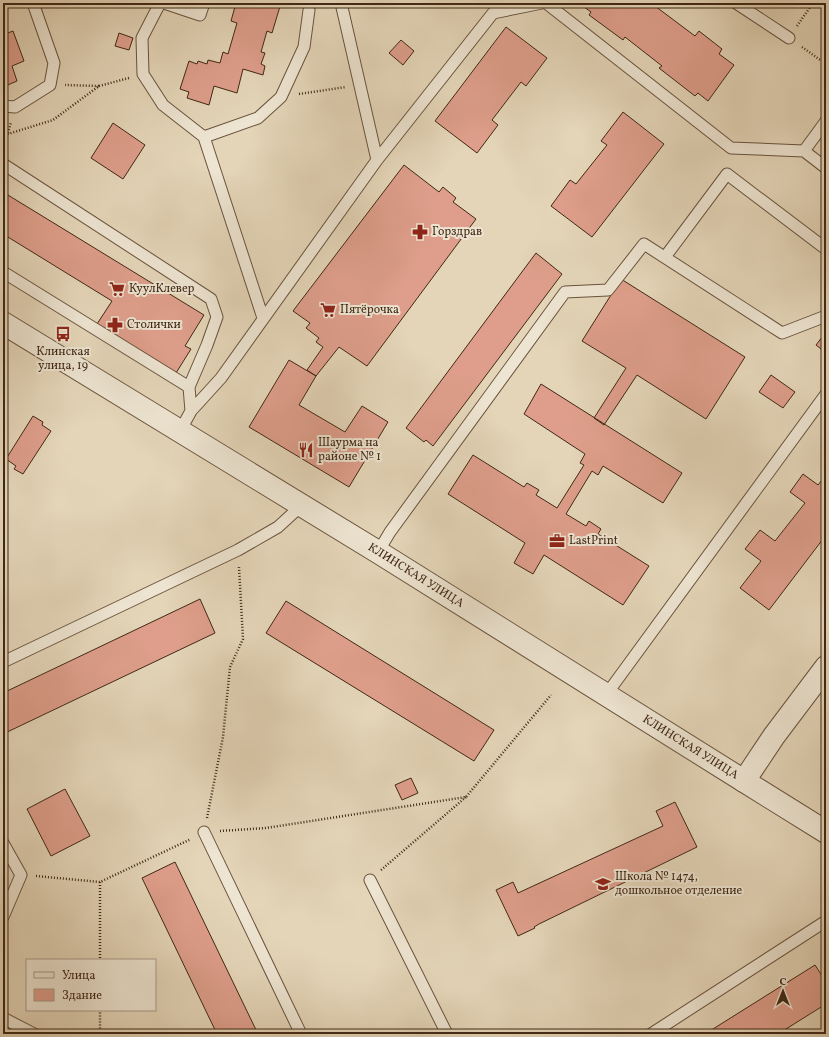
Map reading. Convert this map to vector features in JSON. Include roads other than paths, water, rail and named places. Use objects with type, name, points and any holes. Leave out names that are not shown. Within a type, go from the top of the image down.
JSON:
[{"type":"street","name":"КЛИНСКАЯ УЛИЦА","points":[[3,323],[378,552],[826,832]]},
{"type":"street","points":[[744,781],[774,736],[826,667]]},
{"type":"lane","points":[[3,106],[15,107],[50,85],[54,63],[33,3]]},
{"type":"lane","points":[[160,3],[142,38],[143,74],[164,105],[204,137],[263,318]]},
{"type":"lane","points":[[164,3],[200,15],[204,3]]},
{"type":"lane","points":[[341,3],[377,160]]},
{"type":"lane","points":[[180,431],[191,411],[221,378],[377,160],[493,13],[542,3]]},
{"type":"lane","points":[[546,3],[731,148],[804,151],[826,168]]},
{"type":"lane","points":[[736,3],[789,38]]},
{"type":"lane","points":[[204,137],[258,118],[281,97],[304,47],[309,10]]},
{"type":"lane","points":[[804,151],[826,121]]},
{"type":"lane","points":[[3,164],[211,299],[217,318],[189,387],[191,411]]},
{"type":"lane","points":[[664,257],[727,174],[826,249]]},
{"type":"lane","points":[[378,552],[390,532],[565,292],[608,290],[644,244],[782,334],[826,316]]},
{"type":"lane","points":[[3,272],[189,387]]},
{"type":"lane","points":[[606,695],[826,394]]},
{"type":"lane","points":[[3,662],[238,550],[278,527],[302,505]]},
{"type":"lane","points":[[204,832],[301,1034]]},
{"type":"lane","points":[[3,843],[21,875],[3,917]]},
{"type":"lane","points":[[370,880],[447,1034]]},
{"type":"lane","points":[[651,1034],[826,921]]},
{"type":"lane","points":[[3,1018],[34,1034]]},
{"type":"place","name":"Горздрав","points":[[420,232]]},
{"type":"place","name":"КуулКлевер","points":[[117,289]]},
{"type":"place","name":"Пятёрочка","points":[[328,310]]},
{"type":"place","name":"Столички","points":[[115,325]]},
{"type":"place","name":"Клинская улица, 19","points":[[63,334]]},
{"type":"place","name":"Шаурма на районе № 1","points":[[306,450]]},
{"type":"place","name":"LastPrint","points":[[557,541]]},
{"type":"place","name":"Школа № 1474, дошкольное отделение","points":[[603,884]]}]
